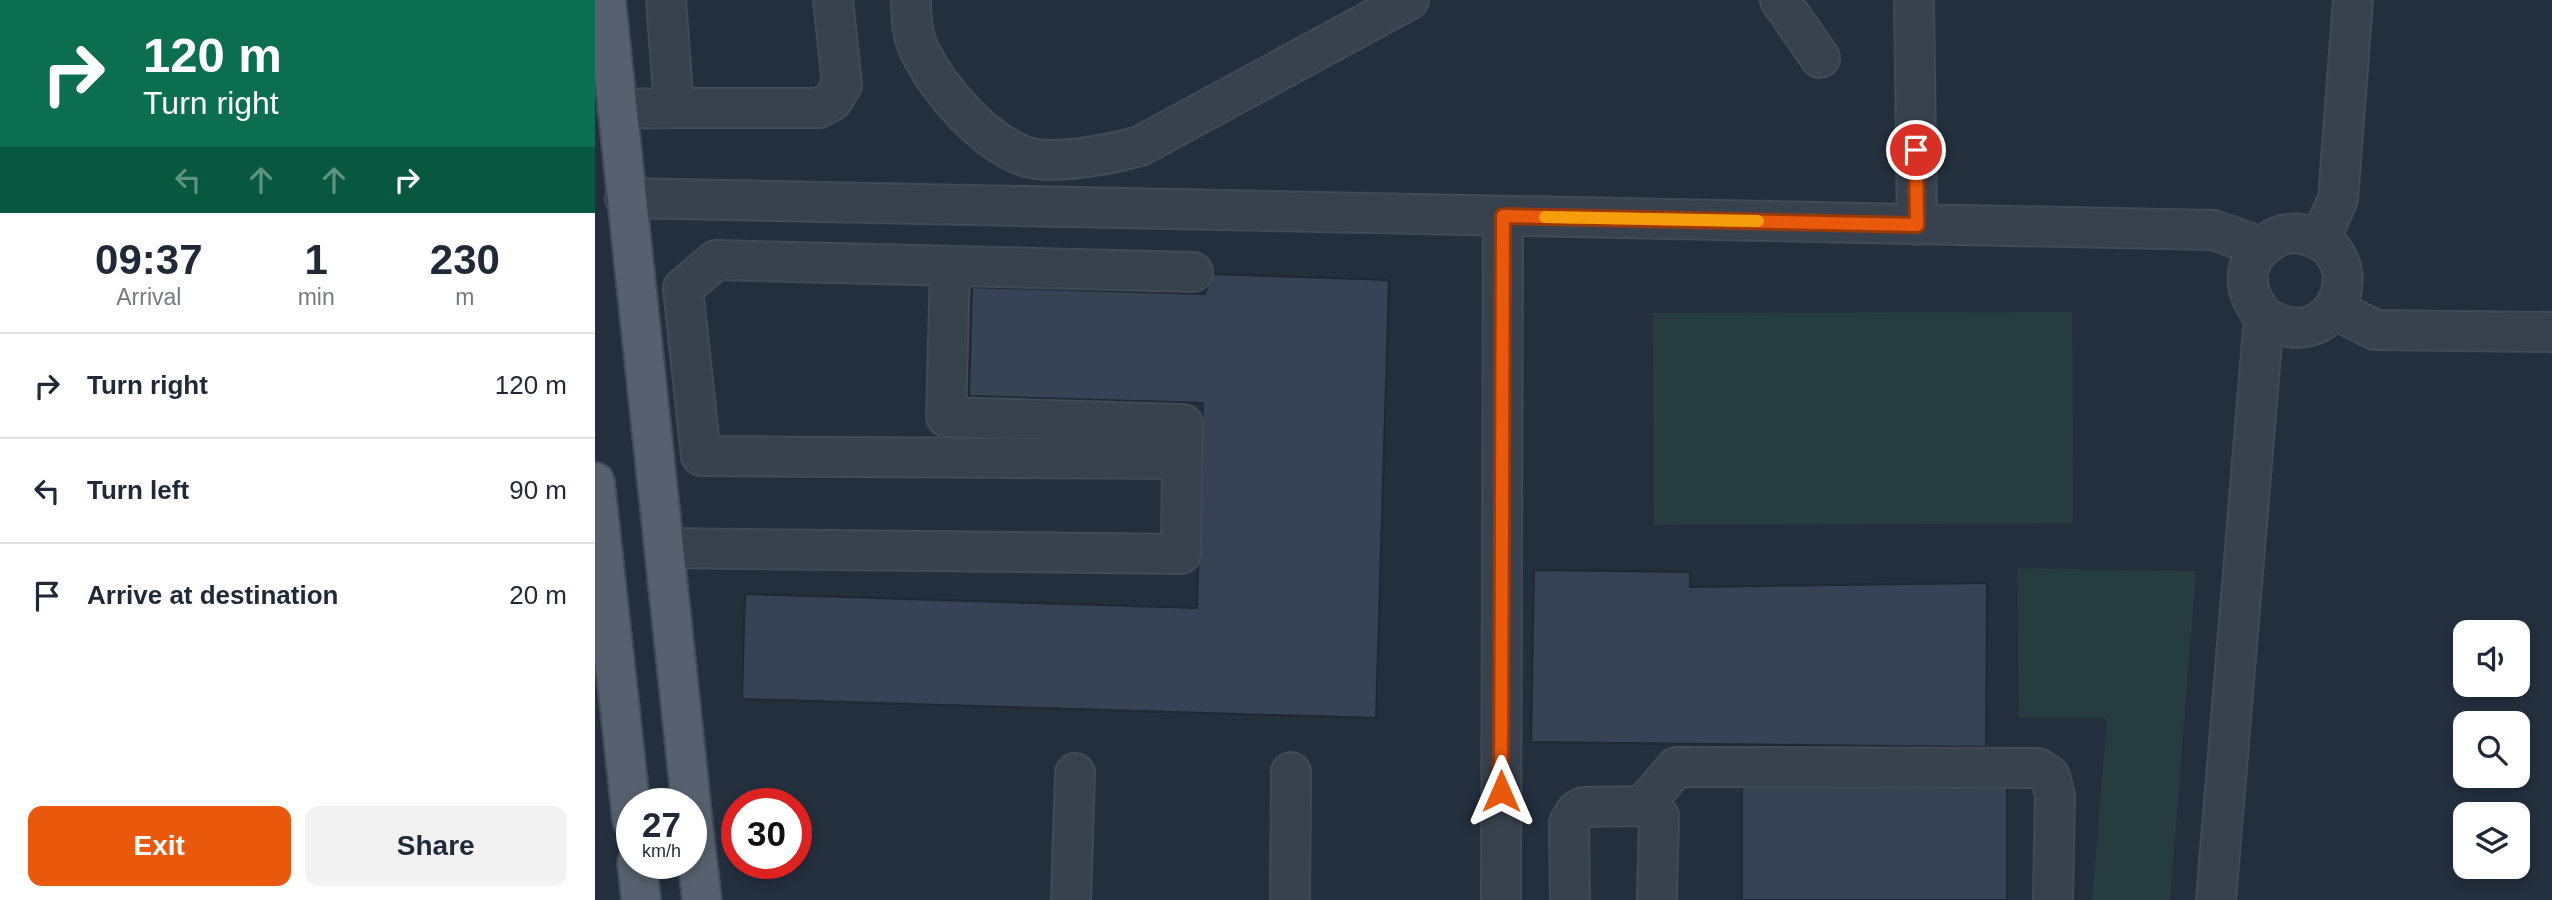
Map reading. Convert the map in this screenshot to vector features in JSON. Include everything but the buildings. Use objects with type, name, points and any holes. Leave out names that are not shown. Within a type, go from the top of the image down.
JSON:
[{"type":"main road","points":[[606,0],[689,788]]},
{"type":"main road","points":[[595,482],[628,788]]},
{"type":"main road","points":[[638,879],[641,900]]},
{"type":"main road","points":[[700,879],[702,900]]},
{"type":"street","points":[[666,0],[674,108]]},
{"type":"street","points":[[617,109],[819,108],[832,101],[842,85],[833,0]]},
{"type":"street","points":[[911,0],[911,24],[920,51],[942,85],[971,118],[991,138],[1026,157],[1058,159],[1105,156],[1140,146],[1409,0]]},
{"type":"street","points":[[1780,0],[1820,58]]},
{"type":"street","points":[[1914,0],[1917,225]]},
{"type":"street","points":[[2320,240],[2338,200],[2353,0]]},
{"type":"street","points":[[625,198],[2213,230],[2262,247]]},
{"type":"street","points":[[1501,900],[1503,216]]},
{"type":"street","points":[[2306,234],[2320,240],[2332,251],[2340,264],[2343,280],[2341,295],[2334,309],[2322,320],[2308,327],[2277,325],[2264,317],[2254,305],[2248,290],[2252,259],[2274,238],[2306,234]]},
{"type":"street","points":[[1182,459],[701,456],[683,288],[716,260],[1193,272]]},
{"type":"street","points":[[947,458],[950,266]]},
{"type":"street","points":[[2334,309],[2375,331],[2552,332]]},
{"type":"street","points":[[2216,900],[2264,317]]},
{"type":"street","points":[[664,548],[1181,555],[1183,424],[946,417]]},
{"type":"street","points":[[1643,806],[1677,767],[2038,768],[2050,776],[2055,795],[2053,900]]},
{"type":"street","points":[[1071,900],[1075,772]]},
{"type":"street","points":[[1290,900],[1291,772]]},
{"type":"street","points":[[1570,900],[1570,823],[1576,811],[1583,807],[1643,806],[1653,809],[1659,816],[1657,900]]},
{"type":"green space","points":[[2072,312],[2073,523],[1654,525],[1653,313]]},
{"type":"green space","points":[[2017,568],[2196,571],[2170,900],[2092,900],[2107,718],[2019,718]]},
{"type":"slow traffic","points":[[1545,217],[1758,221]]},
{"type":"route","points":[[1501,791],[1503,216],[1917,225],[1916,150]]}]
